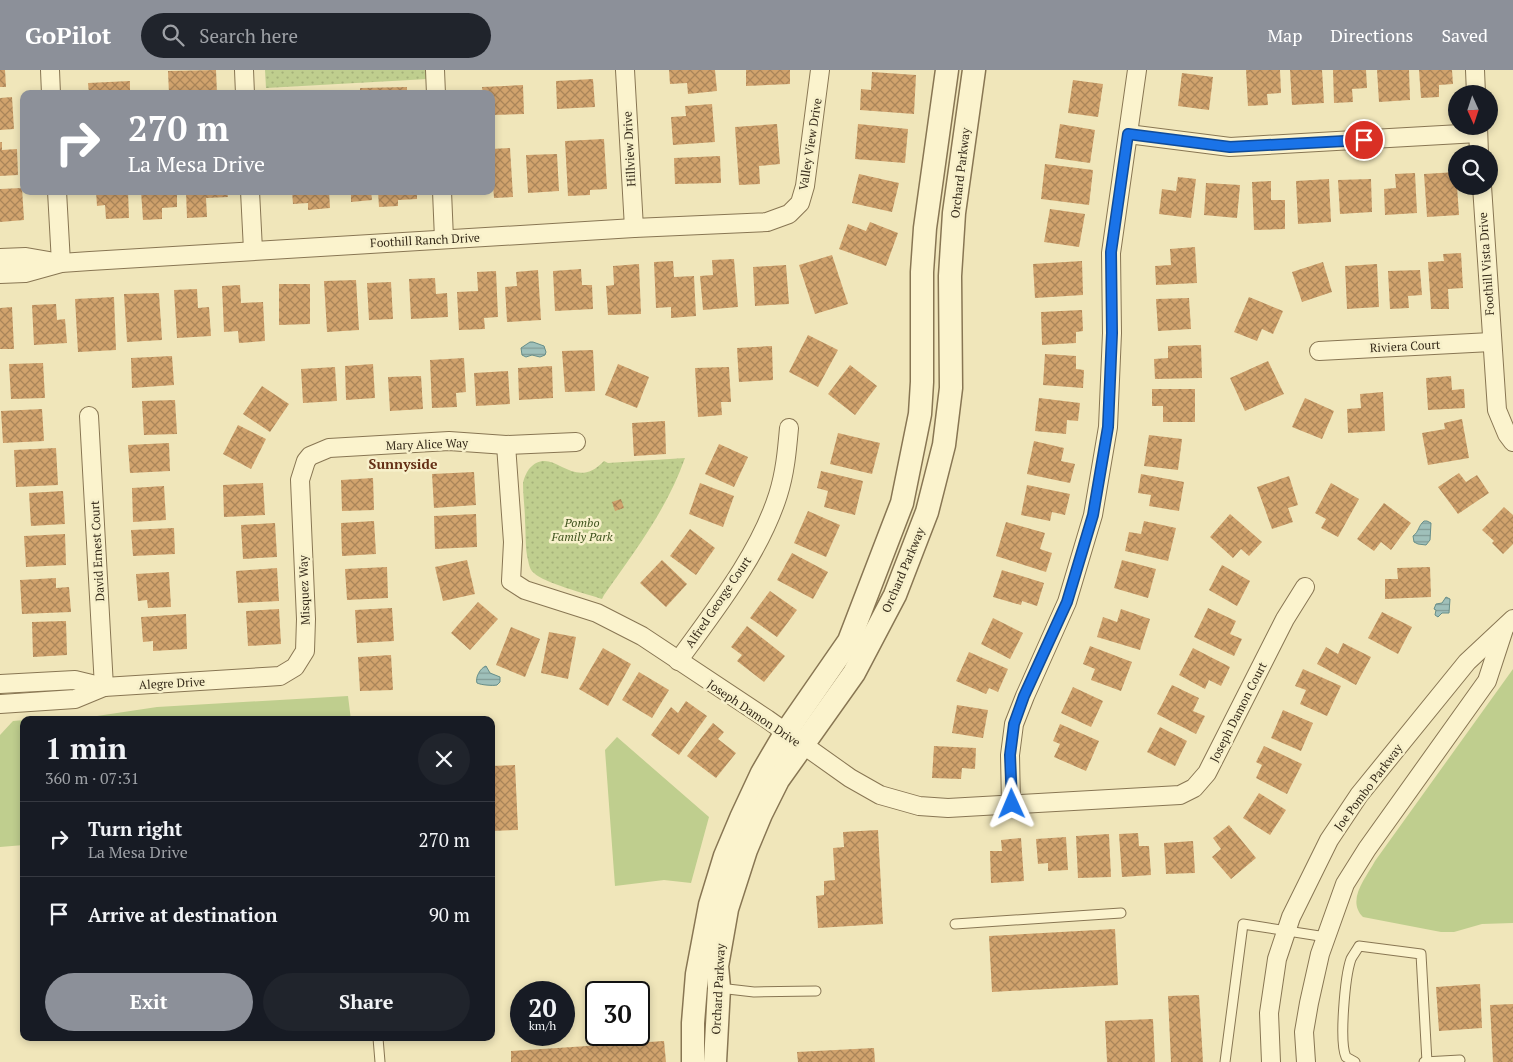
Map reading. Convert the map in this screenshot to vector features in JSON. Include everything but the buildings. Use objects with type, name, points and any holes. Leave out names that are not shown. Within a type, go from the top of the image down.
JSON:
[{"type":"street","points":[[50,70],[51,90]]},
{"type":"street","points":[[244,70],[245,90]]},
{"type":"street","points":[[435,70],[436,90]]},
{"type":"street","name":"Hillview Drive","points":[[625,70],[634,228]]},
{"type":"street","name":"Valley View Drive","points":[[789,214],[800,202],[805,186],[820,70]]},
{"type":"street","name":"Orchard Parkway","points":[[715,1062],[717,966],[722,935],[738,872],[794,739],[849,641],[902,502],[920,414],[922,382],[922,272],[925,228],[947,70]]},
{"type":"street","name":"Orchard Parkway","points":[[693,1062],[694,999],[710,905],[741,818],[762,773],[854,673],[895,595],[927,512],[944,445],[950,388],[950,276],[954,213],[974,70]]},
{"type":"street","points":[[1012,804],[1010,755],[1014,724],[1024,696],[1067,602],[1093,515],[1108,427],[1112,333],[1111,252],[1137,70]]},
{"type":"street","points":[[1475,70],[1476,85]]},
{"type":"street","points":[[1128,134],[1230,147],[1448,132]]},
{"type":"street","points":[[57,195],[61,264]]},
{"type":"street","points":[[250,195],[252,250]]},
{"type":"street","points":[[442,195],[444,239]]},
{"type":"street","name":"Foothill Vista Drive","points":[[1483,195],[1496,410],[1507,434],[1513,442]]},
{"type":"street","name":"Foothill Ranch Drive","points":[[0,274],[25,273],[61,264],[252,250],[767,222],[789,214]]},
{"type":"street","name":"Foothill Ranch Drive","points":[[0,258],[26,257],[61,264]]},
{"type":"street","name":"Riviera Court","points":[[1319,351],[1491,342]]},
{"type":"street","name":"David Ernest Court","points":[[89,416],[104,687]]},
{"type":"street","name":"Alfred George Court","points":[[678,661],[733,584],[762,532],[778,496],[786,462],[789,428]]},
{"type":"street","name":"Mary Alice Way","points":[[310,456],[329,448],[449,441],[506,445],[576,442]]},
{"type":"street","name":"Joseph Damon Drive","points":[[506,445],[513,542],[512,581],[525,590],[597,613],[642,636],[850,778],[880,795],[919,806],[948,808],[1143,797]]},
{"type":"street","name":"Misquez Way","points":[[240,679],[280,676],[295,667],[304,650],[306,619],[300,480],[306,461],[310,456]]},
{"type":"street","name":"Joseph Damon Court","points":[[1143,797],[1180,795],[1194,788],[1206,773],[1286,619],[1306,587]]},
{"type":"street","name":"Joe Pombo Parkway","points":[[1271,1062],[1269,1013],[1277,959],[1291,918],[1329,840],[1359,795],[1467,662],[1509,624]]},
{"type":"street","name":"Joe Pombo Parkway","points":[[1306,1062],[1304,1032],[1308,1003],[1320,954],[1345,884],[1367,849],[1487,681],[1509,624]]},
{"type":"street","name":"Alegre Drive","points":[[0,684],[75,680],[104,687],[240,679]]},
{"type":"street","name":"Alegre Drive","points":[[0,704],[75,699],[104,687]]},
{"type":"lane","points":[[954,924],[1121,913]]},
{"type":"lane","points":[[1225,1062],[1243,924],[1326,937]]},
{"type":"lane","points":[[1355,1062],[1346,1056],[1342,1043],[1348,973],[1352,958],[1359,946],[1421,954],[1426,1062],[1460,1060]]},
{"type":"lane","points":[[718,988],[754,992],[816,991]]},
{"type":"lane","points":[[378,1041],[380,1062]]},
{"type":"green space","points":[[265,70],[427,70],[428,79],[266,88]]},
{"type":"green space","name":"Pombo Family Park","points":[[685,458],[678,477],[660,512],[602,599],[547,581],[534,573],[529,564],[526,551],[523,483],[529,469],[538,462],[546,461],[582,473],[593,470],[604,461],[608,463]]},
{"type":"green space","points":[[1513,669],[1513,923],[1482,924],[1454,932],[1441,932],[1363,917],[1356,903],[1357,896],[1375,861]]},
{"type":"green space","points":[[348,696],[350,716],[97,716],[157,707]]},
{"type":"green space","points":[[20,720],[20,845],[0,847],[0,735],[13,721]]},
{"type":"green space","points":[[617,737],[709,817],[691,883],[664,880],[615,886],[605,750]]},
{"type":"water","points":[[530,342],[544,346],[545,355],[526,357],[522,355],[521,348]]},
{"type":"water","points":[[1424,521],[1431,523],[1430,540],[1426,545],[1414,542],[1413,536]]},
{"type":"water","points":[[1446,597],[1450,599],[1449,613],[1442,613],[1438,617],[1435,615],[1436,610],[1434,609],[1436,604],[1442,603]]},
{"type":"water","points":[[486,666],[490,673],[500,677],[500,682],[497,685],[477,683],[478,673]]},
{"type":"district","name":"Sunnyside","points":[[403,463]]},
{"type":"route","points":[[1012,804],[1010,755],[1014,724],[1024,696],[1067,602],[1093,515],[1108,427],[1112,333],[1111,252],[1128,134],[1230,147],[1364,140]]}]
